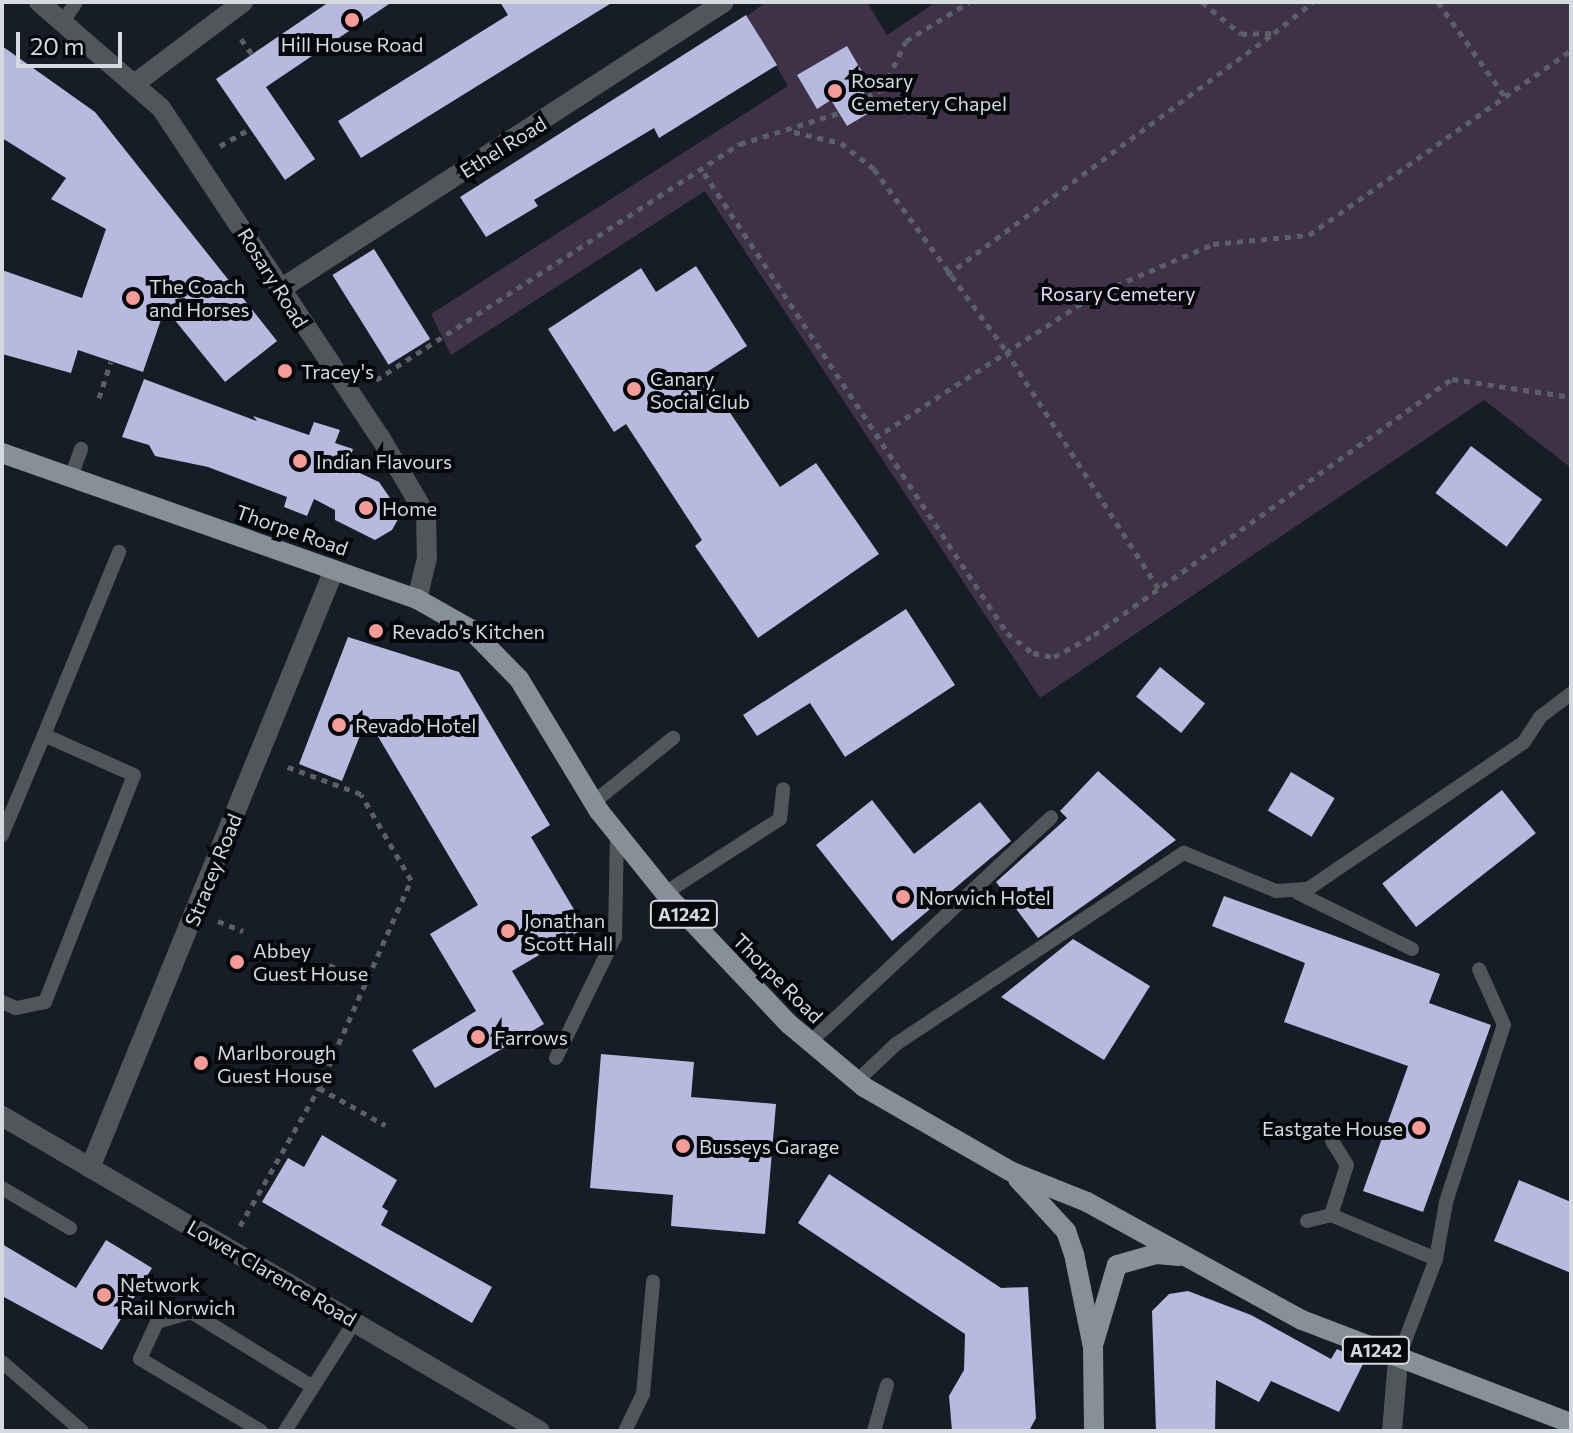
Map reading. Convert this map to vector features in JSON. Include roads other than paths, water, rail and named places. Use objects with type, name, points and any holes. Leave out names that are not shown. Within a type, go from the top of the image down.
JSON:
[{"type":"main road","name":"Thorpe Road","points":[[2,453],[417,599],[497,652],[542,712],[594,802],[665,893],[809,1043],[857,1081],[1010,1171],[1087,1202],[1302,1320],[1571,1423]]},
{"type":"main road","name":"A1242","points":[[1010,1171],[1066,1231],[1093,1347],[1094,1431]]},
{"type":"main road","name":"A1242","points":[[1093,1347],[1117,1265],[1156,1254],[1186,1257]]},
{"type":"street","name":"Rosary Road","points":[[39,2],[71,11],[137,82],[199,158],[279,290],[426,515],[427,558],[417,599]]},
{"type":"street","points":[[137,82],[243,2]]},
{"type":"street","name":"Ethel Road","points":[[279,290],[724,2]]},
{"type":"street","name":"Stracey Road","points":[[90,1168],[334,570]]},
{"type":"street","name":"Lower Clarence Road","points":[[2,1116],[540,1431]]},
{"type":"street","points":[[1392,1431],[1392,1378],[1398,1359]]},
{"type":"lane","points":[[71,477],[81,449]]},
{"type":"lane","points":[[2,835],[119,552]]},
{"type":"lane","points":[[1298,893],[1524,742],[1540,717],[1571,694]]},
{"type":"lane","points":[[2,1002],[16,1008],[45,1002],[134,775],[44,735]]},
{"type":"lane","points":[[594,802],[673,738]]},
{"type":"lane","points":[[665,893],[780,819],[783,789]]},
{"type":"lane","points":[[809,1043],[1051,817]]},
{"type":"lane","points":[[556,1058],[615,937],[617,833]]},
{"type":"lane","points":[[857,1081],[896,1044],[1184,853],[1276,891],[1298,893],[1412,949]]},
{"type":"lane","points":[[1398,1359],[1436,1259],[1446,1202],[1504,1025],[1479,969]]},
{"type":"lane","points":[[1331,1215],[1347,1165],[1332,1141]]},
{"type":"lane","points":[[2,1188],[70,1228]]},
{"type":"lane","points":[[1307,1221],[1331,1215],[1436,1259]]},
{"type":"lane","points":[[625,1431],[643,1394],[653,1281]]},
{"type":"lane","points":[[261,1431],[140,1359],[157,1322],[191,1312],[313,1387]]},
{"type":"lane","points":[[285,1431],[355,1321]]},
{"type":"lane","points":[[2,1362],[82,1431]]},
{"type":"lane","points":[[874,1431],[887,1385]]},
{"type":"place","name":"Hill House Road","points":[[352,20]]},
{"type":"place","name":"Rosary Cemetery Chapel","points":[[835,91]]},
{"type":"place","name":"The Coach and Horses","points":[[133,298]]},
{"type":"place","name":"Tracey's","points":[[285,371]]},
{"type":"place","name":"Canary Social Club","points":[[634,389]]},
{"type":"place","name":"Indian Flavours","points":[[300,461]]},
{"type":"place","name":"Home","points":[[366,508]]},
{"type":"place","name":"Revado’s Kitchen","points":[[376,631]]},
{"type":"place","name":"Revado Hotel","points":[[339,725]]},
{"type":"place","name":"Norwich Hotel","points":[[903,897]]},
{"type":"place","name":"Jonathan Scott Hall","points":[[508,931]]},
{"type":"place","name":"Abbey Guest House","points":[[237,962]]},
{"type":"place","name":"Farrows","points":[[478,1037]]},
{"type":"place","name":"Marlborough Guest House","points":[[201,1063]]},
{"type":"place","name":"Eastgate House","points":[[1419,1128]]},
{"type":"place","name":"Busseys Garage","points":[[683,1146]]},
{"type":"place","name":"Network Rail Norwich","points":[[104,1295]]},
{"type":"park label","name":"Rosary Cemetery","points":[[1118,293]]}]
